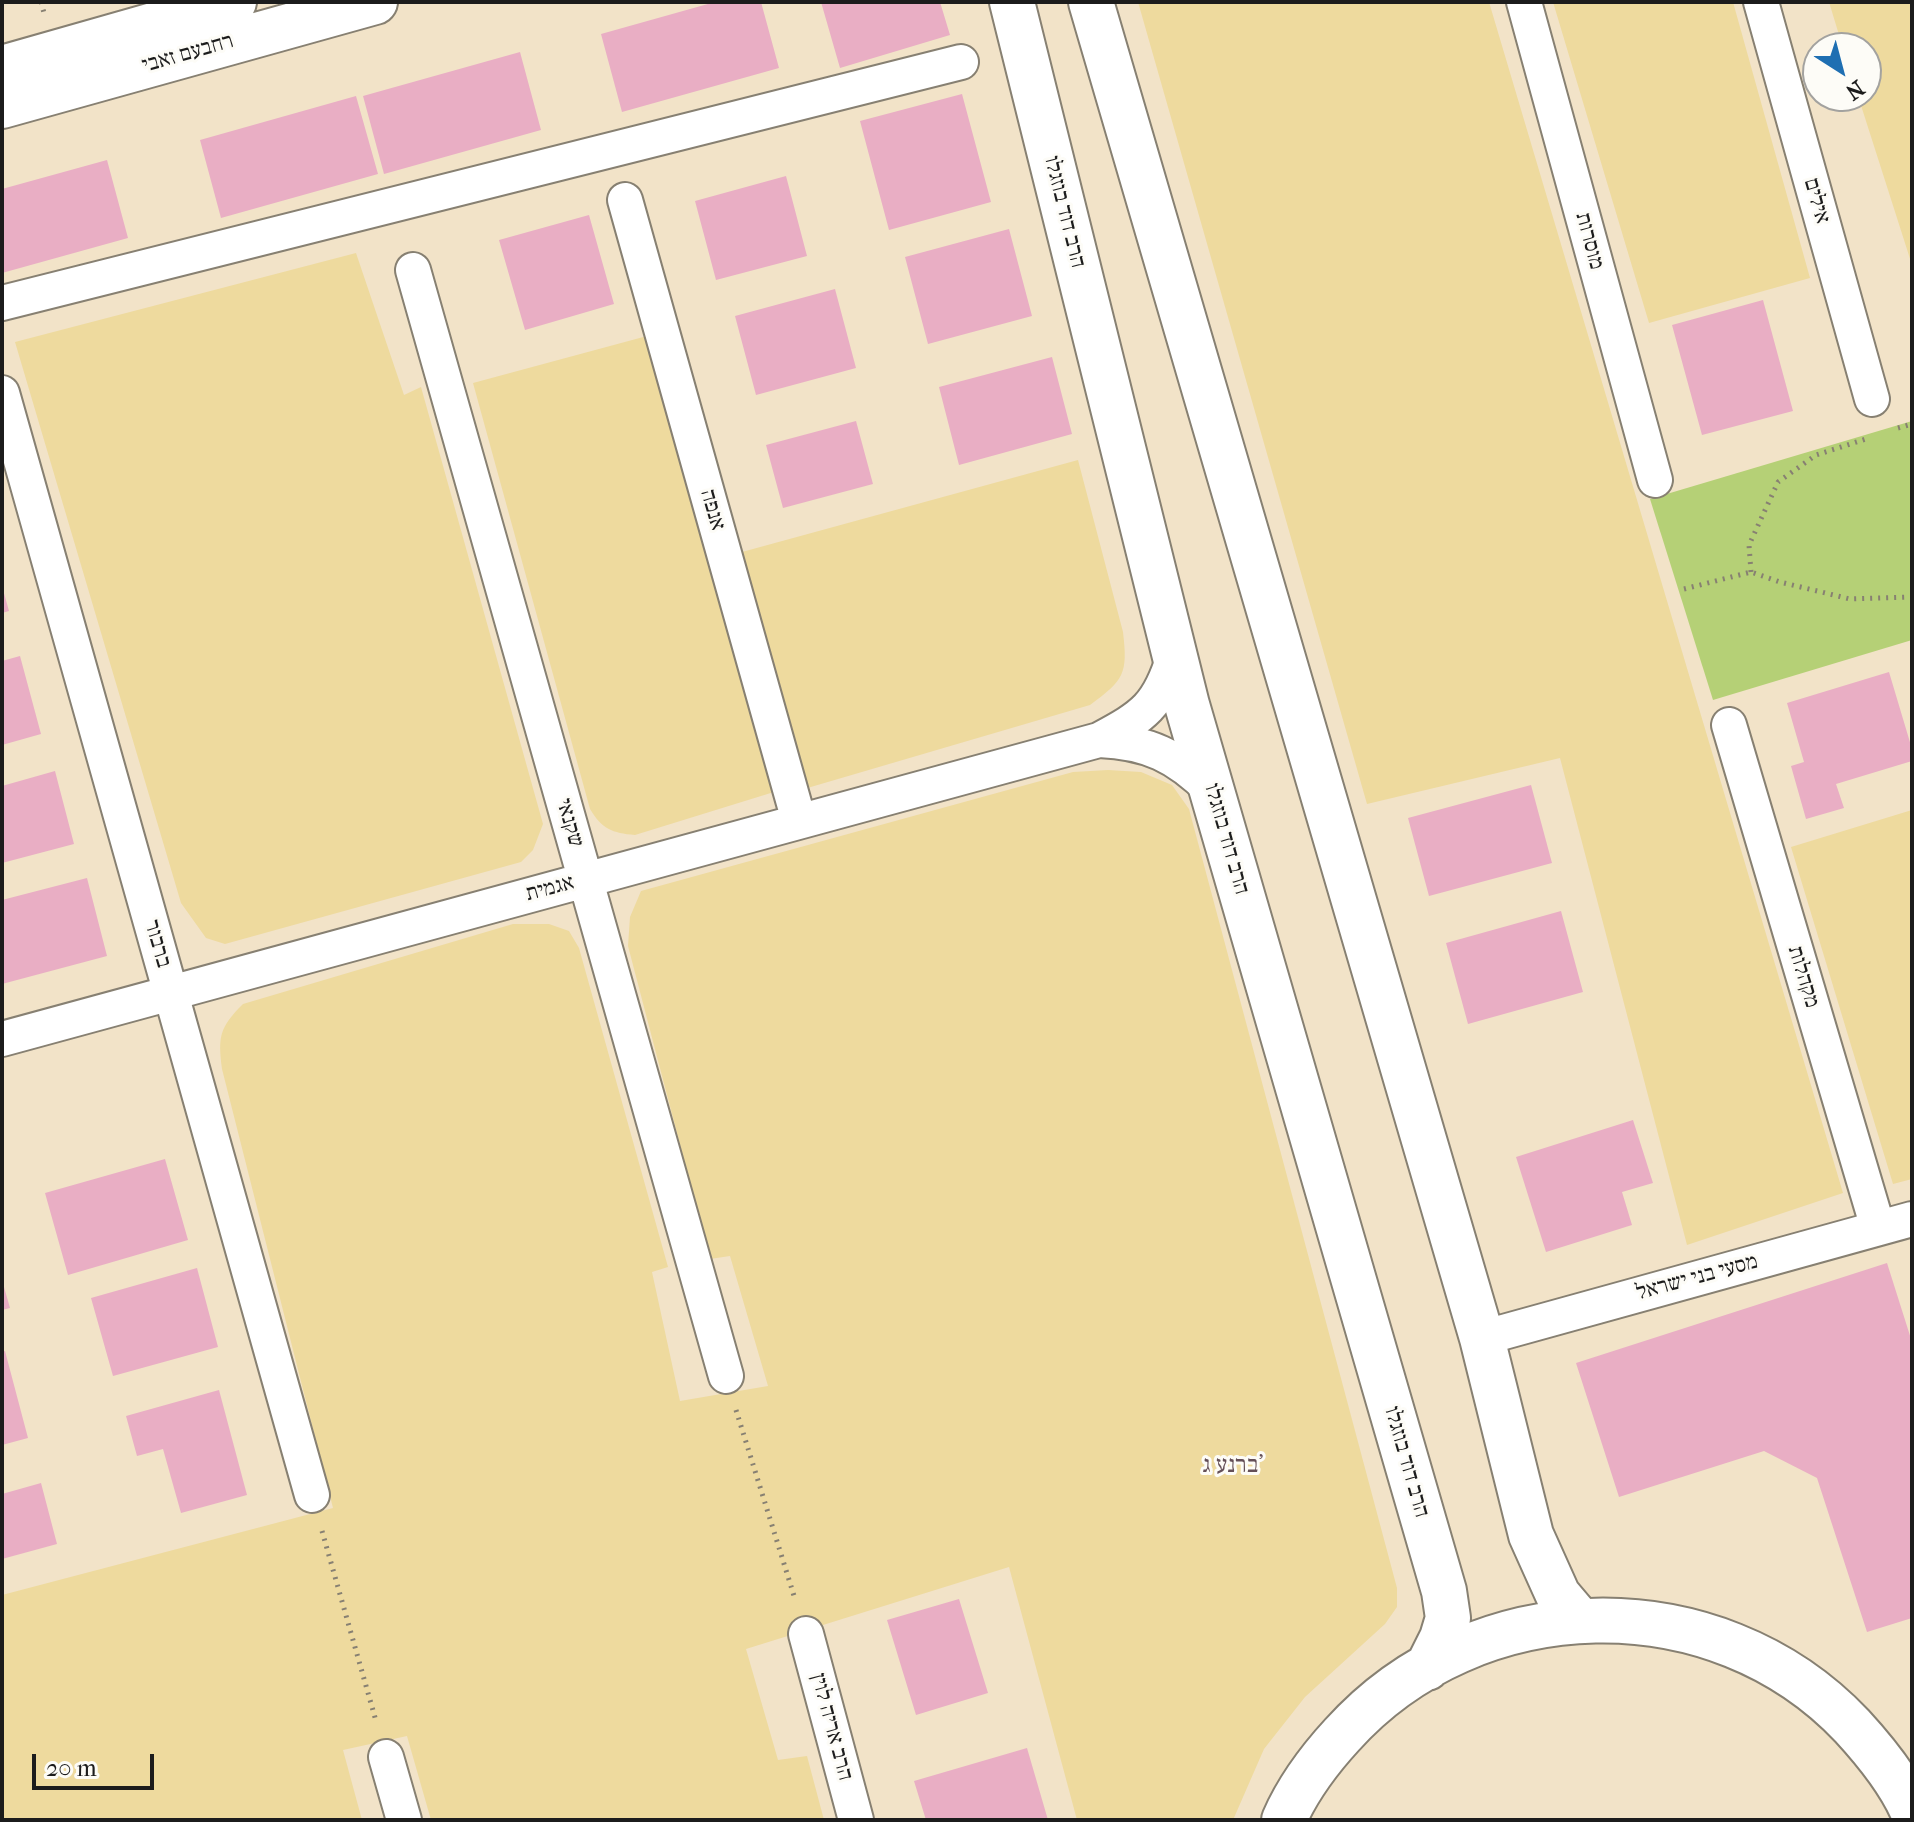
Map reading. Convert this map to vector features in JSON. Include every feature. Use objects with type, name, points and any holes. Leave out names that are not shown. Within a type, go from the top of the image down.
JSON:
[{"type":"street","name":"רחבעם זאבי","points":[[2,68],[234,2]]},
{"type":"street","name":"רחבעם זאבי","points":[[2,106],[375,2]]},
{"type":"street","name":"הרב דוד בוזגלו","points":[[1012,2],[1174,656],[1444,1591],[1448,1618],[1427,1668]]},
{"type":"street","points":[[1091,2],[1482,1338],[1531,1535],[1558,1595],[1580,1621]]},
{"type":"street","name":"מוסרות","points":[[1524,2],[1655,480]]},
{"type":"street","name":"אילים","points":[[1761,2],[1872,399]]},
{"type":"street","points":[[2,303],[961,62]]},
{"type":"street","name":"אנפה","points":[[625,200],[799,821]]},
{"type":"street","name":"שקנאי","points":[[413,270],[726,1376]]},
{"type":"street","name":"ברבור","points":[[2,393],[312,1495]]},
{"type":"street","name":"אגמית","points":[[2,1039],[1099,740],[1133,722],[1152,705],[1166,684],[1174,656]]},
{"type":"street","name":"מקהלות","points":[[1729,725],[1878,1228]]},
{"type":"street","name":"אגמית","points":[[1099,740],[1129,741],[1162,754],[1189,767],[1211,790]]},
{"type":"street","name":"מסעי בני ישראל","points":[[1482,1338],[1912,1219]]},
{"type":"street","points":[[1284,1820],[1320,1759],[1359,1716],[1404,1680],[1455,1652],[1509,1632],[1580,1621],[1623,1620],[1681,1629],[1736,1646],[1787,1673],[1834,1707],[1874,1750],[1912,1810]]},
{"type":"street","name":"הרב אריה לוין","points":[[806,1634],[856,1820]]},
{"type":"street","points":[[386,1757],[404,1820]]},
{"type":"path","points":[[1892,430],[1912,424]]},
{"type":"path","points":[[1751,572],[1749,545],[1778,482],[1816,455],[1881,434]]},
{"type":"path","points":[[1684,589],[1751,572],[1850,599],[1912,597]]},
{"type":"path","points":[[726,1376],[806,1634]]},
{"type":"path","points":[[312,1495],[386,1757]]},
{"type":"green space","points":[[1912,421],[1912,640],[1713,700],[1650,499]]},
{"type":"sand","points":[[1138,2],[1489,2],[1843,1193],[1687,1245],[1560,758],[1367,804]]},
{"type":"sand","points":[[1553,2],[1733,2],[1810,278],[1649,323]]},
{"type":"sand","points":[[1829,2],[1912,2],[1912,265],[1863,112],[1882,112],[1882,32],[1838,32]]},
{"type":"sand","points":[[356,253],[404,395],[421,387],[543,824],[533,850],[521,862],[225,944],[206,938],[181,903],[15,342]]},
{"type":"sand","points":[[647,336],[774,792],[635,835],[608,829],[590,809],[473,383]]},
{"type":"sand","points":[[1078,460],[1123,632],[1124,667],[1117,682],[1090,705],[804,789],[742,552]]},
{"type":"sand","points":[[1073,772],[1141,772],[1172,785],[1189,809],[1397,1588],[1397,1607],[1385,1624],[1305,1697],[1264,1749],[1233,1820],[1077,1820],[1009,1567],[746,1649],[778,1760],[807,1756],[824,1820],[431,1820],[407,1736],[343,1750],[362,1820],[2,1820],[2,1595],[333,1508],[222,1069],[222,1034],[243,1004],[513,924],[549,924],[569,931],[579,948],[668,1267],[652,1272],[680,1401],[768,1386],[730,1256],[710,1259],[628,946],[630,917],[641,891]]},
{"type":"sand","points":[[1912,810],[1912,1179],[1893,1184],[1791,847]]},
{"type":"building","points":[[715,2],[761,2],[779,68],[622,112],[601,34]]},
{"type":"building","points":[[821,2],[940,2],[950,35],[840,68]]},
{"type":"building","points":[[520,52],[541,130],[384,174],[363,96]]},
{"type":"building","points":[[962,94],[991,202],[889,230],[860,121]]},
{"type":"building","points":[[356,96],[378,174],[221,218],[200,140]]},
{"type":"building","points":[[107,160],[128,238],[2,273],[2,189]]},
{"type":"building","points":[[786,176],[807,256],[716,280],[695,201]]},
{"type":"building","points":[[589,215],[614,304],[525,330],[499,240]]},
{"type":"building","points":[[1009,229],[1032,316],[928,344],[905,257]]},
{"type":"building","points":[[835,289],[856,368],[756,395],[735,316]]},
{"type":"building","points":[[1763,300],[1793,411],[1702,435],[1672,325]]},
{"type":"building","points":[[1052,357],[1072,434],[959,465],[939,387]]},
{"type":"building","points":[[856,421],[873,484],[783,508],[766,445]]},
{"type":"building","points":[[2,586],[9,611],[2,613]]},
{"type":"building","points":[[20,656],[41,734],[2,745],[2,661]]},
{"type":"building","points":[[1889,672],[1912,749],[1912,761],[1836,784],[1844,808],[1806,819],[1791,766],[1804,762],[1787,703]]},
{"type":"building","points":[[55,771],[74,844],[2,863],[2,786]]},
{"type":"building","points":[[1531,785],[1552,863],[1429,896],[1408,818]]},
{"type":"building","points":[[87,878],[107,956],[2,984],[2,900]]},
{"type":"building","points":[[1561,911],[1583,992],[1468,1024],[1446,943]]},
{"type":"building","points":[[1633,1120],[1653,1183],[1622,1192],[1632,1225],[1546,1252],[1516,1157]]},
{"type":"building","points":[[165,1159],[188,1240],[68,1275],[45,1193]]},
{"type":"building","points":[[1887,1263],[1912,1342],[1912,1618],[1867,1632],[1817,1478],[1764,1451],[1619,1497],[1576,1363]]},
{"type":"building","points":[[197,1268],[218,1347],[113,1376],[91,1298]]},
{"type":"building","points":[[2,1280],[10,1308],[2,1310]]},
{"type":"building","points":[[5,1351],[28,1438],[2,1445],[2,1352]]},
{"type":"building","points":[[219,1390],[247,1495],[181,1513],[163,1449],[137,1456],[126,1416]]},
{"type":"building","points":[[41,1483],[57,1544],[2,1559],[2,1494]]},
{"type":"building","points":[[959,1599],[988,1693],[916,1715],[887,1620]]},
{"type":"building","points":[[1027,1748],[1048,1820],[926,1820],[914,1781]]},
{"type":"district","name":"ברנע ג'","points":[[1233,1466]]}]
